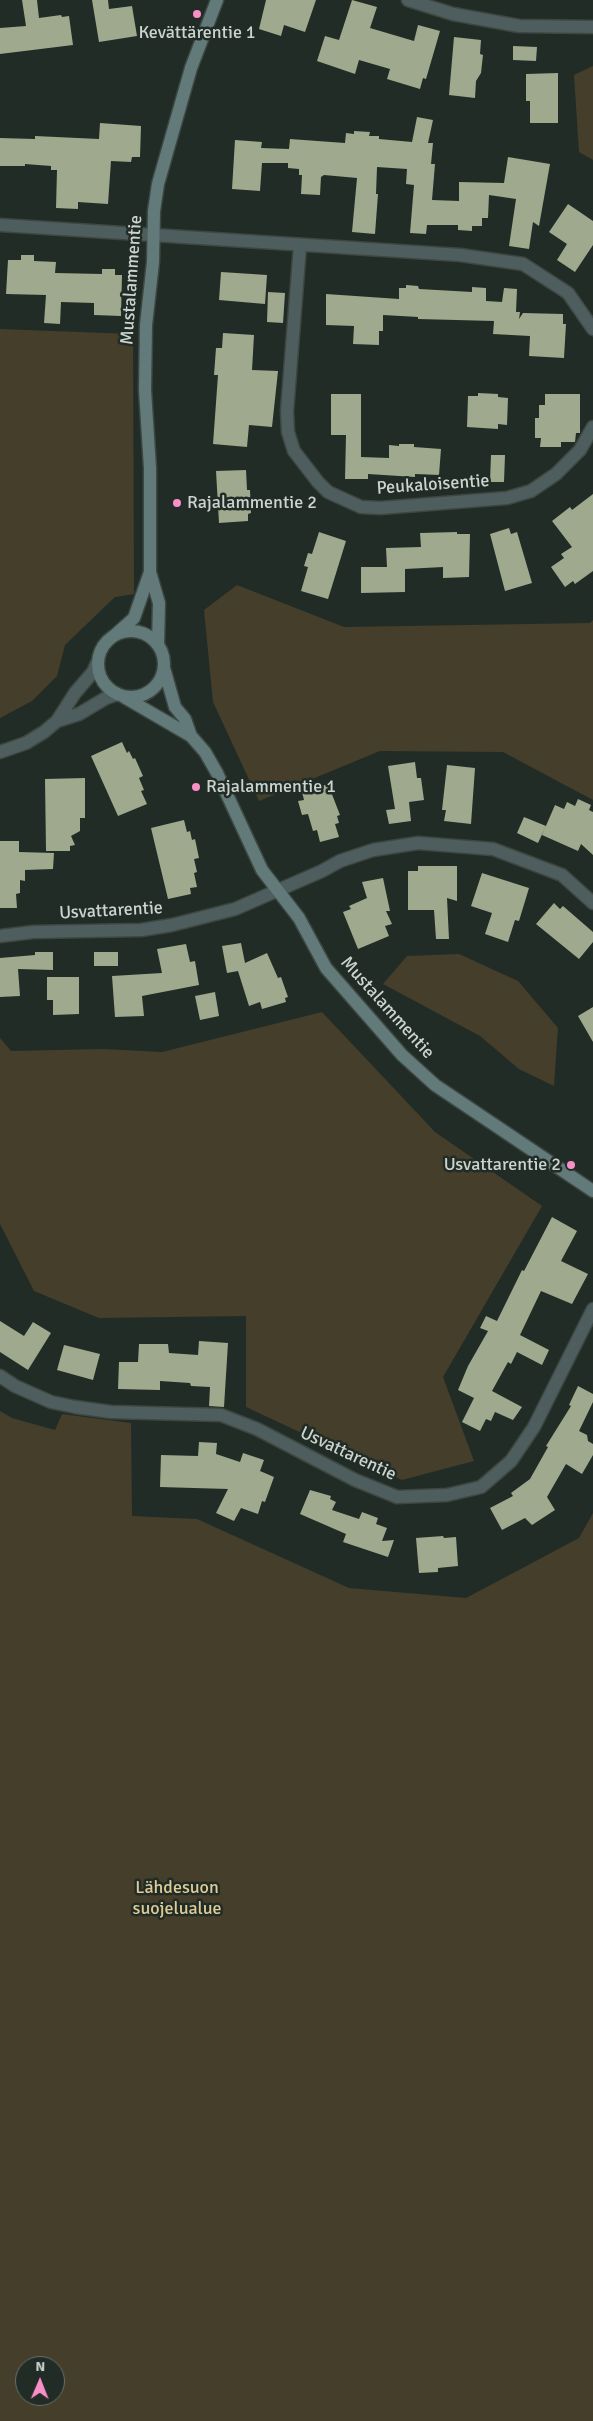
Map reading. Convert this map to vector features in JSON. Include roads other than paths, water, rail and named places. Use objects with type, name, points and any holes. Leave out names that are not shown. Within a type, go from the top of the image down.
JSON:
[{"type":"street","name":"Mustalammentie","points":[[158,645],[159,603],[150,572],[150,468],[145,390],[146,325],[152,262],[152,234],[158,184],[191,68],[217,0]]},
{"type":"street","points":[[408,0],[453,14],[519,26],[593,27]]},
{"type":"street","points":[[0,225],[460,255],[523,264],[568,293],[593,329]]},
{"type":"street","name":"Peukaloisentie","points":[[300,246],[287,411],[288,432],[294,452],[328,492],[361,507],[380,508],[507,498],[531,491],[556,474],[580,450],[593,427]]},
{"type":"street","name":"Mustalammentie","points":[[116,635],[134,618],[150,572]]},
{"type":"street","points":[[0,752],[26,743],[58,721],[79,714],[106,698],[121,696],[135,698],[154,688],[160,681],[164,668],[163,656],[158,645],[152,638],[140,632],[129,631],[116,635],[107,641],[100,650],[93,672],[75,692],[58,721]]},
{"type":"street","points":[[97,663],[102,682],[112,692],[121,696]]},
{"type":"street","name":"Mustalammentie","points":[[164,668],[175,707],[185,719],[191,736]]},
{"type":"street","name":"Mustalammentie","points":[[121,696],[191,736],[205,752],[217,772],[262,870],[298,918],[326,968],[402,1055],[435,1085],[593,1192]]},
{"type":"street","name":"Usvattarentie","points":[[0,936],[33,932],[141,930],[172,926],[235,909],[278,892],[340,861],[373,850],[418,843],[492,850],[562,876],[593,903]]},
{"type":"street","name":"Usvattarentie","points":[[0,1376],[15,1386],[52,1402],[75,1407],[111,1412],[221,1415],[257,1429],[355,1480],[397,1497],[447,1495],[481,1487],[511,1461],[534,1427],[593,1309]]},
{"type":"place","name":"Kevättärentie 1","points":[[197,14]]},
{"type":"place","name":"Rajalammentie 2","points":[[177,503]]},
{"type":"place","name":"Rajalammentie 1","points":[[196,787]]},
{"type":"place","name":"Usvattarentie 2","points":[[571,1165]]},
{"type":"park label","name":"Lähdesuon suojelualue","points":[[177,1898]]}]
